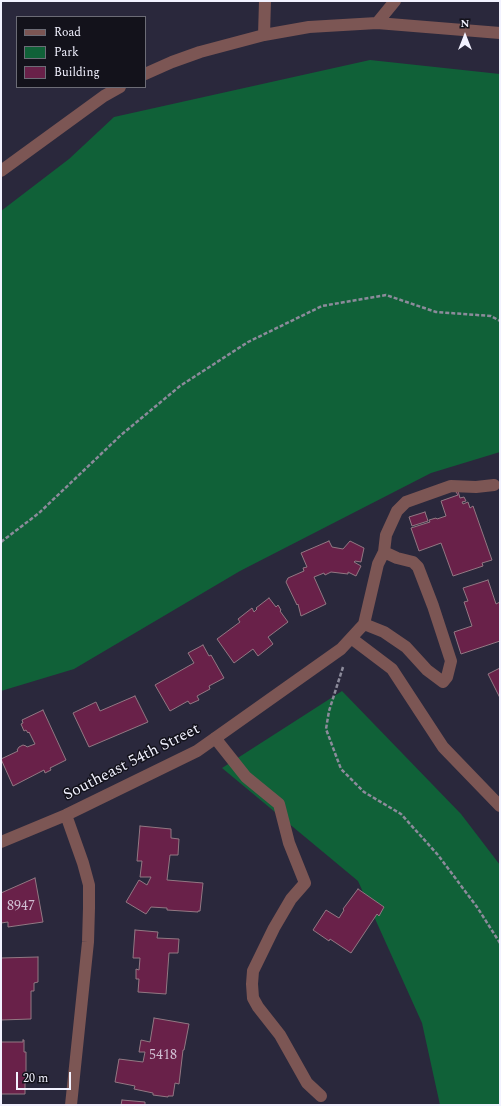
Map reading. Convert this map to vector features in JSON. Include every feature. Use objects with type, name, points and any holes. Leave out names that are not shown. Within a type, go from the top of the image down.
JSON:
[{"type":"street","points":[[264,35],[265,1]]},
{"type":"street","points":[[377,23],[395,1]]},
{"type":"street","points":[[146,74],[200,52],[264,35],[309,27],[377,23],[500,33]]},
{"type":"street","points":[[1,171],[104,96],[118,88]]},
{"type":"street","name":"Southeast 54th Street","points":[[1,842],[66,814],[196,751],[341,649],[364,624],[378,564],[384,552],[386,535],[397,511],[406,502],[451,486],[494,486]]},
{"type":"street","points":[[364,624],[384,632],[406,647],[427,670],[442,682],[447,678],[451,661],[433,606],[418,567],[413,562],[397,558],[384,552]]},
{"type":"street","points":[[351,638],[392,670],[443,747],[500,806]]},
{"type":"street","points":[[215,738],[246,776],[279,804],[289,843],[305,883],[291,900],[274,928],[253,971],[253,998],[258,1007],[280,1035],[307,1083],[321,1096]]},
{"type":"street","points":[[66,814],[89,885],[88,942],[71,1105]]},
{"type":"path","points":[[1,542],[39,513],[121,435],[180,386],[248,342],[322,306],[386,295],[436,312],[491,316],[500,321]]},
{"type":"path","points":[[341,649],[345,662],[329,711],[326,729],[341,769],[364,792],[401,814],[438,855],[477,906],[500,943]]},
{"type":"green space","points":[[370,60],[500,74],[500,452],[431,473],[240,571],[74,669],[1,691],[1,211],[69,159],[114,117]]},
{"type":"green space","points":[[342,691],[461,814],[500,865],[500,1105],[440,1105],[422,1023],[358,881],[222,768]]},
{"type":"building","points":[[458,491],[460,498],[464,497],[466,501],[462,502],[463,504],[468,502],[470,508],[473,506],[492,560],[482,563],[483,566],[453,576],[441,543],[419,551],[411,528],[430,522],[429,520],[446,516],[441,501],[458,495],[456,492]]},
{"type":"building","points":[[425,512],[428,521],[412,526],[409,517]]},
{"type":"building","points":[[329,541],[332,547],[343,549],[350,541],[364,548],[361,562],[354,562],[361,566],[356,576],[348,572],[348,574],[331,572],[314,577],[326,604],[301,616],[298,604],[297,605],[286,582],[288,578],[304,571],[303,568],[307,567],[301,553]]},
{"type":"building","points":[[488,580],[496,604],[500,602],[500,641],[461,654],[454,632],[472,626],[464,602],[468,601],[463,588]]},
{"type":"building","points":[[269,598],[276,607],[278,605],[281,610],[280,611],[288,622],[268,637],[273,644],[258,656],[253,649],[234,663],[217,639],[240,622],[238,619],[252,608],[254,612],[257,609],[256,608]]},
{"type":"building","points":[[203,645],[209,656],[211,655],[224,678],[209,686],[210,689],[197,696],[199,700],[190,704],[188,701],[170,711],[155,685],[194,663],[188,653]]},
{"type":"building","points":[[500,668],[500,698],[488,674]]},
{"type":"building","points":[[135,696],[148,722],[89,747],[73,713],[96,702],[100,711]]},
{"type":"building","points":[[43,710],[66,760],[50,768],[51,770],[45,773],[44,770],[13,786],[1,759],[18,751],[17,750],[19,747],[23,745],[27,747],[35,744],[29,732],[28,733],[26,730],[24,731],[21,724],[23,723],[22,720]]},
{"type":"building","points":[[140,826],[171,829],[171,838],[179,839],[178,855],[170,855],[167,880],[203,883],[200,911],[167,910],[167,908],[151,907],[146,914],[126,902],[139,880],[147,885],[151,877],[140,877],[142,861],[137,861]]},
{"type":"building","points":[[35,878],[43,922],[8,927],[8,922],[1,923],[1,893]]},
{"type":"building","points":[[358,889],[384,907],[379,916],[377,914],[351,953],[313,930],[326,910],[339,918],[344,910],[343,909]]},
{"type":"building","points":[[135,930],[158,932],[157,938],[179,939],[178,953],[169,953],[166,994],[138,992],[139,979],[136,979],[136,969],[139,970],[140,958],[133,958]]},
{"type":"building","points":[[38,957],[38,982],[34,983],[34,991],[31,991],[31,1019],[1,1020],[1,958]]},
{"type":"building","points":[[154,1018],[189,1024],[183,1050],[179,1084],[175,1083],[173,1096],[168,1097],[153,1095],[153,1093],[134,1089],[135,1086],[115,1082],[119,1059],[143,1062],[145,1052],[139,1052],[141,1040],[150,1042]]},
{"type":"building","points":[[23,1040],[24,1052],[26,1052],[25,1094],[1,1094],[1,1042],[23,1042]]},
{"type":"building","points":[[122,1100],[145,1102],[145,1105],[121,1105]]}]
